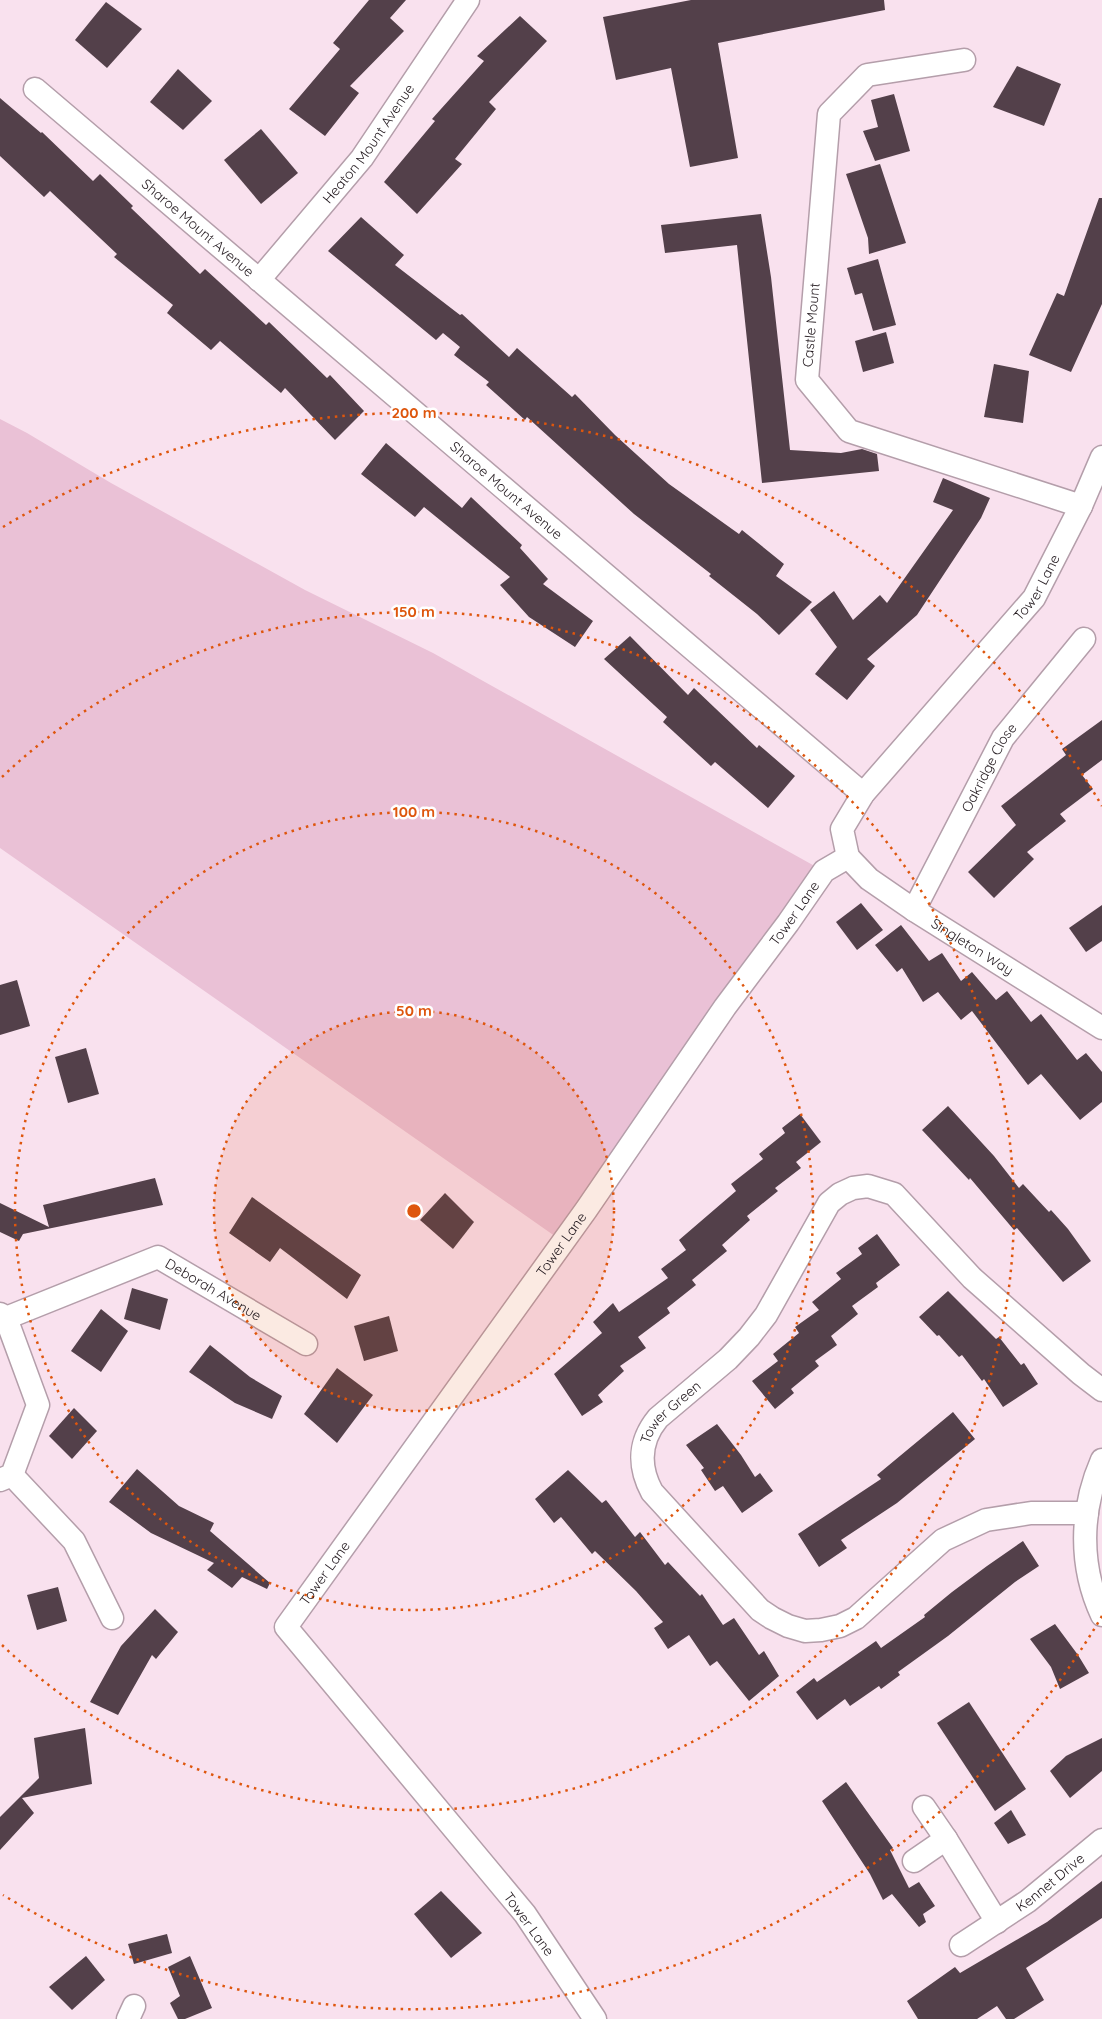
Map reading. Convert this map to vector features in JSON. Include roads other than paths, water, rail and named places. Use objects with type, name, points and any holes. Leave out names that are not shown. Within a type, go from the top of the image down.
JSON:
[{"type":"street","name":"Heaton Mount Avenue","points":[[260,280],[362,158],[468,0]]},
{"type":"street","name":"Castle Mount","points":[[964,60],[867,75],[828,114],[807,380],[849,431],[1081,506]]},
{"type":"street","name":"Sharoe Mount Avenue","points":[[35,89],[863,794]]},
{"type":"street","name":"Tower Lane","points":[[595,2019],[525,1914],[286,1627],[586,1210],[725,1007],[788,924],[824,871],[848,857],[842,828],[863,794],[1034,598],[1081,506],[1102,457]]},
{"type":"street","name":"Oakridge Close","points":[[914,910],[1002,738],[1084,639]]},
{"type":"street","name":"Singleton Way","points":[[848,857],[869,879],[914,910],[1102,1028]]},
{"type":"street","name":"Tower Green","points":[[1087,1513],[1031,1513],[986,1520],[943,1540],[856,1618],[840,1626],[805,1631],[788,1626],[760,1610],[652,1492],[646,1480],[642,1453],[647,1434],[658,1418],[728,1359],[766,1315],[829,1203],[840,1194],[853,1188],[868,1186],[894,1194],[972,1278],[1081,1374],[1102,1390]]},
{"type":"street","name":"Deborah Avenue","points":[[112,1618],[74,1541],[6,1477],[38,1405],[3,1316],[158,1257],[306,1344]]},
{"type":"street","points":[[1102,1460],[1097,1471],[1087,1513],[1084,1537],[1085,1560],[1090,1584],[1102,1615]]},
{"type":"street","points":[[924,1807],[997,1922]]},
{"type":"street","points":[[914,1861],[946,1839]]},
{"type":"street","name":"Kennet Drive","points":[[961,1945],[997,1922],[1055,1880],[1102,1840]]}]
